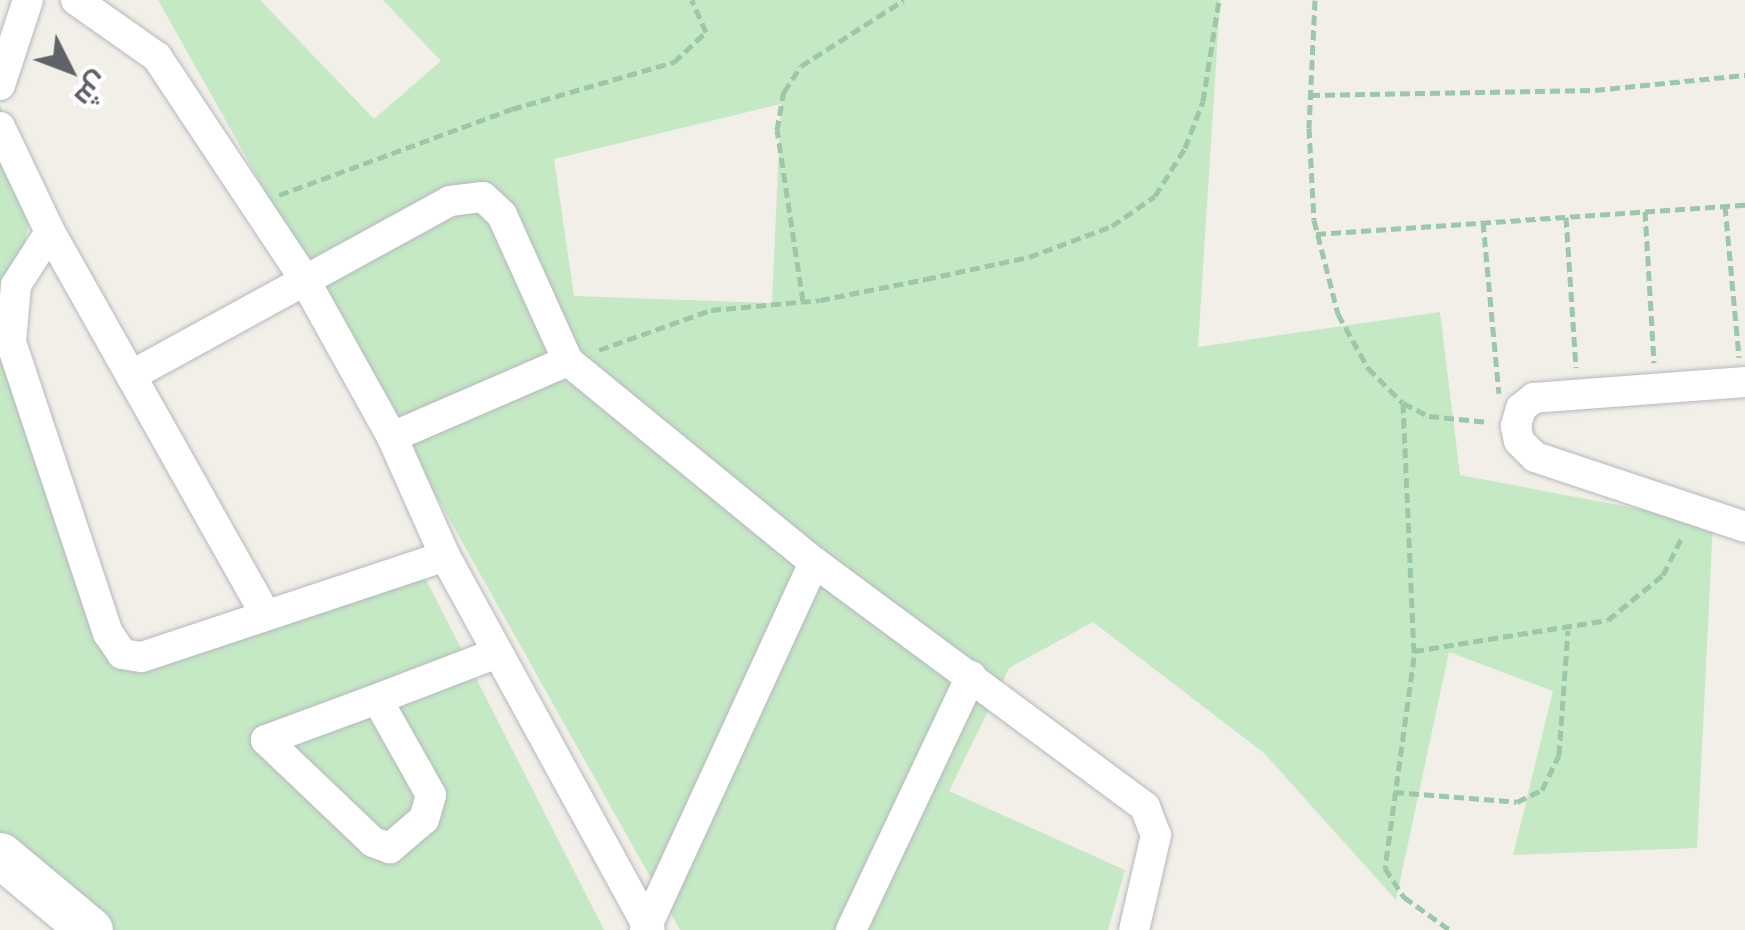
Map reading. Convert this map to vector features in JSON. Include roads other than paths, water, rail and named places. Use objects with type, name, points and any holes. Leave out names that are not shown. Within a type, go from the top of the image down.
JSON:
[{"type":"main road","points":[[0,855],[90,930]]},
{"type":"street","points":[[0,84],[28,0]]},
{"type":"street","points":[[76,0],[157,57],[303,276],[392,437],[445,556],[648,929]]},
{"type":"street","points":[[0,127],[50,232],[134,374],[265,614]]},
{"type":"street","points":[[134,374],[303,276],[450,201],[483,196],[502,215],[568,361],[814,562],[1122,787],[1153,819],[1156,835],[1134,930]]},
{"type":"street","points":[[50,232],[16,285],[9,328],[115,646],[127,656],[142,657],[445,556]]},
{"type":"street","points":[[392,437],[568,361]]},
{"type":"street","points":[[1743,382],[1529,400],[1509,425],[1535,457],[1745,527]]},
{"type":"street","points":[[648,929],[814,562]]},
{"type":"street","points":[[377,698],[431,795],[424,818],[390,848],[374,842],[266,740],[377,698],[497,654]]},
{"type":"street","points":[[851,930],[971,676]]}]
